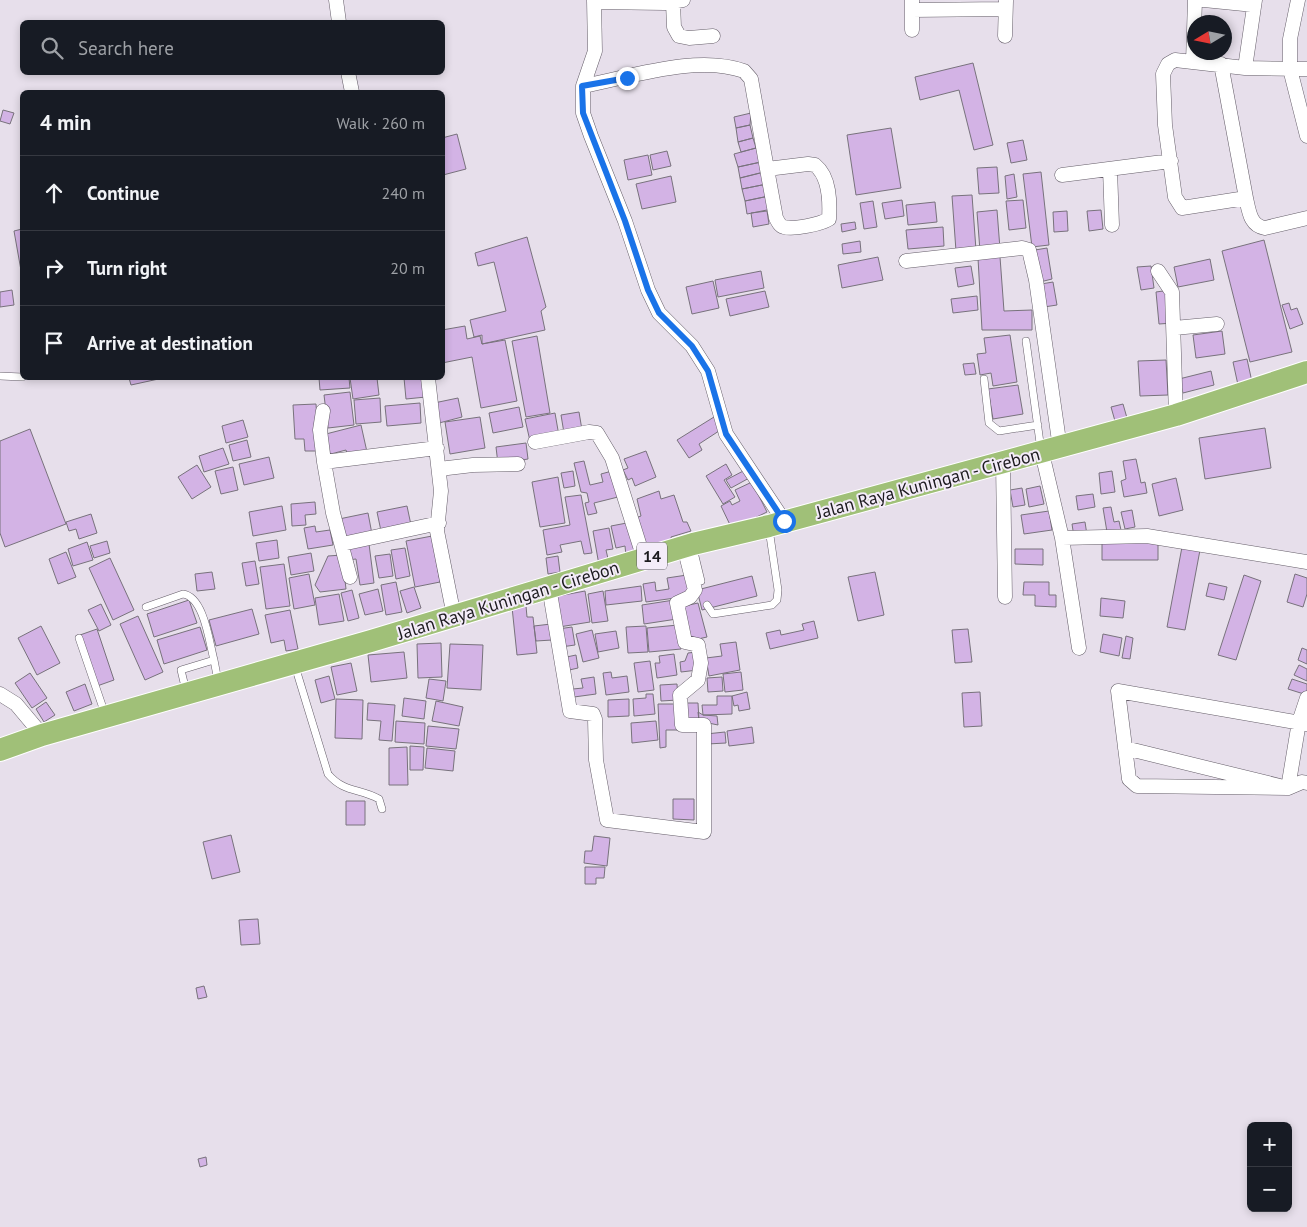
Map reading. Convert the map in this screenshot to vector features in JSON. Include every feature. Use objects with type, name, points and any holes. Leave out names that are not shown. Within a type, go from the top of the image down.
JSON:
[{"type":"highway","name":"Jalan Raya Kuningan - Cirebon","points":[[0,750],[42,734],[294,663],[688,546],[776,524],[1176,415],[1307,372]]},
{"type":"street","points":[[336,0],[339,20]]},
{"type":"street","points":[[1193,62],[1195,0]]},
{"type":"street","points":[[1204,0],[1254,3],[1245,68]]},
{"type":"street","points":[[1298,0],[1290,39],[1290,69],[1307,136]]},
{"type":"street","points":[[713,36],[679,36],[674,26],[678,1],[595,1],[595,51],[582,86],[583,113],[652,298],[665,321],[692,346],[708,371],[726,434],[776,524]]},
{"type":"street","points":[[912,30],[912,5],[1005,4],[1005,36]]},
{"type":"street","points":[[1246,198],[1182,208],[1175,197],[1165,125],[1163,74],[1168,64],[1175,60],[1245,68],[1307,69]]},
{"type":"street","points":[[1221,64],[1246,198],[1254,223],[1258,227],[1266,228],[1307,218]]},
{"type":"street","points":[[582,86],[676,68],[710,65],[744,71],[751,79],[767,169],[779,224],[786,228],[822,223],[829,219],[826,183],[820,168],[808,164],[767,169]]},
{"type":"street","points":[[349,75],[352,90]]},
{"type":"street","points":[[1062,175],[1171,160]]},
{"type":"street","points":[[1110,169],[1112,225]]},
{"type":"street","points":[[906,260],[1022,248],[1029,250],[1036,280],[1051,450],[1079,648]]},
{"type":"street","points":[[1158,271],[1172,292],[1176,415]]},
{"type":"street","points":[[1174,328],[1218,324]]},
{"type":"street","points":[[428,380],[441,491],[437,531],[454,616]]},
{"type":"street","points":[[323,411],[320,430],[324,462],[333,513],[350,577]]},
{"type":"street","points":[[535,442],[589,432],[597,433],[612,458],[644,559]]},
{"type":"street","points":[[324,462],[437,448]]},
{"type":"street","points":[[1003,463],[1005,597]]},
{"type":"street","points":[[439,468],[518,464]]},
{"type":"street","points":[[342,544],[439,523]]},
{"type":"street","points":[[1062,538],[1147,536],[1307,562]]},
{"type":"street","points":[[549,587],[570,711],[593,714],[595,719],[596,760],[607,820],[704,832],[704,725],[682,725],[680,695],[698,680],[701,663],[698,644],[684,642],[677,603],[690,597],[695,590],[688,546]]},
{"type":"street","points":[[1303,723],[1118,691],[1129,779],[1137,786],[1288,788],[1302,782],[1307,783]]},
{"type":"street","points":[[0,694],[16,704],[42,734]]},
{"type":"street","points":[[1288,788],[1307,698]]},
{"type":"street","points":[[1125,748],[1288,788]]},
{"type":"lane","points":[[1026,341],[1038,425],[1051,450]]},
{"type":"lane","points":[[0,376],[20,376]]},
{"type":"lane","points":[[984,379],[989,423],[999,431],[1038,425]]},
{"type":"lane","points":[[707,605],[713,614],[722,614],[772,605],[777,600],[776,524]]},
{"type":"lane","points":[[688,546],[701,582]]},
{"type":"lane","points":[[146,607],[183,594],[189,595],[199,603],[214,660],[218,684]]},
{"type":"lane","points":[[78,638],[106,717]]},
{"type":"lane","points":[[187,693],[181,670],[214,660]]},
{"type":"lane","points":[[294,663],[328,774],[337,784],[358,792],[371,794],[379,799],[382,809]]},
{"type":"building","points":[[973,63],[993,145],[974,150],[959,90],[920,100],[915,77]]},
{"type":"building","points":[[3,110],[14,113],[10,124],[0,121]]},
{"type":"building","points":[[751,113],[750,125],[736,128],[734,117]]},
{"type":"building","points":[[750,125],[753,138],[738,142],[736,128]]},
{"type":"building","points":[[891,128],[901,188],[856,195],[847,135]]},
{"type":"building","points":[[457,134],[466,169],[445,174],[445,137]]},
{"type":"building","points":[[753,138],[756,148],[741,152],[738,142]]},
{"type":"building","points":[[1023,140],[1027,160],[1011,163],[1007,143]]},
{"type":"building","points":[[756,148],[761,162],[738,167],[734,154]]},
{"type":"building","points":[[667,151],[671,166],[653,170],[650,155]]},
{"type":"building","points":[[648,155],[652,175],[628,180],[624,160]]},
{"type":"building","points":[[761,162],[764,172],[740,178],[738,167]]},
{"type":"building","points":[[997,167],[999,193],[979,194],[977,168]]},
{"type":"building","points":[[764,172],[767,184],[742,189],[740,178]]},
{"type":"building","points":[[1041,172],[1049,245],[1032,247],[1023,174]]},
{"type":"building","points":[[1014,174],[1017,197],[1007,199],[1005,176]]},
{"type":"building","points":[[671,176],[676,202],[642,209],[636,184]]},
{"type":"building","points":[[767,184],[769,196],[745,201],[742,189]]},
{"type":"building","points":[[972,195],[976,250],[956,251],[952,196]]},
{"type":"building","points":[[769,196],[772,209],[747,214],[745,201]]},
{"type":"building","points":[[902,200],[904,216],[885,219],[882,203]]},
{"type":"building","points":[[1023,200],[1026,228],[1009,230],[1006,201]]},
{"type":"building","points":[[873,201],[877,227],[864,229],[860,203]]},
{"type":"building","points":[[935,202],[937,222],[908,225],[906,205]]},
{"type":"building","points":[[997,210],[1000,249],[980,251],[977,212]]},
{"type":"building","points":[[1101,210],[1103,229],[1089,231],[1087,211]]},
{"type":"building","points":[[767,211],[769,224],[753,227],[751,213]]},
{"type":"building","points":[[1067,211],[1068,231],[1054,232],[1053,212]]},
{"type":"building","points":[[855,222],[856,229],[842,232],[841,224]]},
{"type":"building","points":[[943,227],[944,246],[908,249],[906,230]]},
{"type":"building","points":[[20,230],[20,265],[14,231]]},
{"type":"building","points":[[527,237],[546,307],[541,311],[545,330],[482,344],[482,335],[474,337],[470,320],[506,311],[494,262],[478,266],[475,253]]},
{"type":"building","points":[[1264,240],[1292,352],[1250,362],[1222,251]]},
{"type":"building","points":[[860,241],[861,252],[843,254],[842,244]]},
{"type":"building","points":[[1047,248],[1052,279],[1040,282],[1035,250]]},
{"type":"building","points":[[878,257],[883,280],[842,288],[838,265]]},
{"type":"building","points":[[1000,257],[1004,311],[1032,310],[1032,330],[982,330],[978,258]]},
{"type":"building","points":[[1210,259],[1214,280],[1178,287],[1174,267]]},
{"type":"building","points":[[971,266],[974,284],[958,287],[955,268]]},
{"type":"building","points":[[1151,266],[1154,288],[1141,290],[1137,267]]},
{"type":"building","points":[[761,271],[764,288],[718,297],[715,280]]},
{"type":"building","points":[[713,281],[719,308],[692,314],[686,287]]},
{"type":"building","points":[[1053,282],[1057,305],[1044,307],[1041,284]]},
{"type":"building","points":[[12,290],[14,305],[0,307],[0,292]]},
{"type":"building","points":[[1170,290],[1173,323],[1159,324],[1156,292]]},
{"type":"building","points":[[765,291],[769,307],[730,316],[726,299]]},
{"type":"building","points":[[977,296],[978,310],[953,313],[951,299]]},
{"type":"building","points":[[1289,303],[1291,310],[1297,308],[1303,324],[1290,329],[1282,305]]},
{"type":"building","points":[[465,326],[467,339],[480,336],[482,344],[505,340],[517,401],[481,408],[472,357],[445,362],[445,329]]},
{"type":"building","points":[[1222,331],[1225,354],[1196,358],[1193,335]]},
{"type":"building","points":[[1010,335],[1017,382],[993,386],[991,373],[980,375],[977,354],[986,353],[984,338]]},
{"type":"building","points":[[537,336],[550,413],[526,417],[512,341]]},
{"type":"building","points":[[1247,359],[1252,382],[1238,385],[1233,362]]},
{"type":"building","points":[[1166,360],[1168,395],[1140,396],[1138,361]]},
{"type":"building","points":[[974,363],[976,374],[965,375],[963,364]]},
{"type":"building","points":[[1211,371],[1214,385],[1183,393],[1179,379]]},
{"type":"building","points":[[130,380],[154,380],[131,385]]},
{"type":"building","points":[[319,380],[349,380],[350,388],[320,390]]},
{"type":"building","points":[[350,380],[377,380],[379,395],[353,399]]},
{"type":"building","points":[[404,380],[425,380],[426,397],[406,399]]},
{"type":"building","points":[[1018,385],[1023,414],[993,419],[988,389]]},
{"type":"building","points":[[350,392],[354,425],[328,428],[324,395]]},
{"type":"building","points":[[380,398],[381,422],[356,424],[354,400]]},
{"type":"building","points":[[458,398],[462,417],[439,423],[434,403]]},
{"type":"building","points":[[420,403],[421,423],[387,426],[385,406]]},
{"type":"building","points":[[316,404],[319,451],[305,451],[304,439],[295,439],[293,405]]},
{"type":"building","points":[[1123,404],[1127,418],[1115,421],[1111,407]]},
{"type":"building","points":[[519,407],[523,427],[493,433],[489,413]]},
{"type":"building","points":[[579,412],[582,430],[564,433],[561,415]]},
{"type":"building","points":[[555,413],[559,436],[530,441],[525,419]]},
{"type":"building","points":[[480,417],[485,448],[450,454],[445,422]]},
{"type":"building","points":[[714,417],[722,429],[699,444],[702,450],[689,458],[677,440]]},
{"type":"building","points":[[243,420],[248,437],[226,443],[222,426]]},
{"type":"building","points":[[361,425],[367,452],[348,457],[346,450],[327,455],[322,435]]},
{"type":"building","points":[[1265,428],[1271,468],[1205,479],[1199,438]]},
{"type":"building","points":[[30,429],[66,524],[5,547],[0,533],[0,441]]},
{"type":"building","points":[[247,440],[251,457],[233,461],[229,445]]},
{"type":"building","points":[[526,443],[528,459],[498,464],[496,447]]},
{"type":"building","points":[[223,448],[229,464],[204,472],[199,456]]},
{"type":"building","points":[[646,451],[656,477],[635,486],[632,478],[628,480],[623,470],[628,468],[624,459]]},
{"type":"building","points":[[269,457],[274,478],[244,485],[239,464]]},
{"type":"building","points":[[1136,459],[1141,483],[1145,482],[1147,493],[1124,497],[1121,481],[1126,479],[1123,461]]},
{"type":"building","points":[[584,461],[590,485],[603,482],[601,474],[612,471],[618,497],[594,503],[597,513],[588,515],[585,503],[589,502],[587,493],[581,492],[574,463]]},
{"type":"building","points":[[726,464],[732,475],[724,480],[735,497],[723,504],[706,476]]},
{"type":"building","points":[[197,465],[211,487],[192,499],[178,477]]},
{"type":"building","points":[[233,467],[238,490],[221,494],[215,471]]},
{"type":"building","points":[[747,469],[751,477],[731,488],[726,480]]},
{"type":"building","points":[[573,471],[575,486],[564,488],[561,473]]},
{"type":"building","points":[[1112,471],[1115,492],[1101,494],[1099,473]]},
{"type":"building","points":[[558,477],[565,523],[540,527],[532,482]]},
{"type":"building","points":[[1176,478],[1183,510],[1159,516],[1152,484]]},
{"type":"building","points":[[752,482],[767,512],[732,529],[721,506],[730,501],[732,505],[740,501],[735,490]]},
{"type":"building","points":[[1040,486],[1044,504],[1029,507],[1026,489]]},
{"type":"building","points":[[1022,488],[1025,505],[1013,507],[1010,490]]},
{"type":"building","points":[[659,491],[661,499],[674,495],[683,522],[687,522],[691,531],[671,537],[672,542],[644,551],[633,519],[641,516],[637,499]]},
{"type":"building","points":[[1093,494],[1095,507],[1078,510],[1076,496]]},
{"type":"building","points":[[581,495],[592,553],[584,554],[581,541],[560,545],[562,552],[547,555],[543,530],[570,525],[565,497]]},
{"type":"building","points":[[315,502],[316,514],[305,515],[306,525],[292,526],[291,504]]},
{"type":"building","points":[[282,506],[286,530],[253,536],[249,512]]},
{"type":"building","points":[[407,506],[411,525],[381,531],[377,512]]},
{"type":"building","points":[[1111,507],[1114,522],[1119,521],[1121,530],[1107,532],[1103,508]]},
{"type":"building","points":[[1132,510],[1135,527],[1125,529],[1121,512]]},
{"type":"building","points":[[1049,511],[1052,530],[1024,534],[1021,515]]},
{"type":"building","points":[[368,513],[372,534],[343,540],[339,519]]},
{"type":"building","points":[[91,514],[97,533],[79,539],[76,529],[69,531],[66,522]]},
{"type":"building","points":[[632,522],[639,553],[626,556],[625,546],[616,548],[611,526]]},
{"type":"building","points":[[1085,522],[1087,535],[1074,537],[1072,524]]},
{"type":"building","points":[[315,526],[316,532],[330,530],[333,545],[308,549],[304,528]]},
{"type":"building","points":[[609,528],[613,549],[606,550],[609,563],[599,565],[593,531]]},
{"type":"building","points":[[432,536],[440,582],[415,587],[406,541]]},
{"type":"building","points":[[277,540],[279,558],[259,561],[256,543]]},
{"type":"building","points":[[107,541],[110,553],[94,558],[90,546]]},
{"type":"building","points":[[87,542],[93,560],[73,566],[68,549]]},
{"type":"building","points":[[1102,542],[1158,542],[1158,560],[1102,560]]},
{"type":"building","points":[[369,544],[374,583],[360,585],[356,559],[347,560],[346,547]]},
{"type":"building","points":[[1182,547],[1200,550],[1185,630],[1167,627]]},
{"type":"building","points":[[405,548],[410,576],[396,579],[391,550]]},
{"type":"building","points":[[1015,549],[1043,549],[1043,565],[1015,564]]},
{"type":"building","points":[[66,552],[76,577],[58,584],[49,559]]},
{"type":"building","points":[[311,553],[314,571],[291,575],[288,557]]},
{"type":"building","points":[[390,554],[393,576],[379,578],[375,556]]},
{"type":"building","points":[[342,555],[346,589],[320,592],[315,585],[328,556]]},
{"type":"building","points":[[558,556],[560,572],[548,574],[546,558]]},
{"type":"building","points":[[110,558],[134,610],[113,620],[89,568]]},
{"type":"building","points":[[255,561],[259,584],[246,586],[242,563]]},
{"type":"building","points":[[284,564],[290,606],[266,609],[260,567]]},
{"type":"building","points":[[212,572],[215,589],[197,591],[195,574]]},
{"type":"building","points":[[875,572],[884,615],[858,621],[848,577]]},
{"type":"building","points":[[309,574],[315,605],[294,609],[289,578]]},
{"type":"building","points":[[1295,574],[1307,578],[1307,594],[1303,607],[1287,602]]},
{"type":"building","points":[[687,575],[690,596],[646,602],[643,584],[655,582],[656,591],[669,589],[667,578]]},
{"type":"building","points":[[1244,575],[1261,581],[1236,660],[1218,655]]},
{"type":"building","points":[[752,576],[757,596],[702,610],[697,590]]},
{"type":"building","points":[[396,582],[402,612],[386,615],[381,585]]},
{"type":"building","points":[[1024,582],[1049,582],[1049,595],[1056,595],[1056,607],[1035,606],[1035,595],[1023,595]]},
{"type":"building","points":[[1209,583],[1227,587],[1224,600],[1206,596]]},
{"type":"building","points":[[641,586],[642,601],[606,605],[605,591]]},
{"type":"building","points":[[414,587],[421,608],[407,613],[400,591]]},
{"type":"building","points":[[378,589],[383,611],[365,615],[359,594]]},
{"type":"building","points":[[352,590],[359,618],[348,621],[341,593]]},
{"type":"building","points":[[585,591],[590,622],[559,627],[553,597]]},
{"type":"building","points":[[603,591],[608,621],[592,623],[588,594]]},
{"type":"building","points":[[339,594],[344,621],[319,625],[315,598]]},
{"type":"building","points":[[1101,598],[1125,601],[1123,618],[1100,616]]},
{"type":"building","points":[[189,600],[197,623],[154,637],[147,614]]},
{"type":"building","points":[[674,600],[677,619],[644,624],[642,605]]},
{"type":"building","points":[[698,603],[707,637],[689,641],[680,607]]},
{"type":"building","points":[[101,604],[111,625],[99,631],[88,610]]},
{"type":"building","points":[[526,606],[527,617],[533,617],[537,653],[517,655],[512,607]]},
{"type":"building","points":[[252,609],[259,634],[216,646],[209,620]]},
{"type":"building","points":[[290,610],[298,649],[286,651],[284,640],[271,643],[265,615]]},
{"type":"building","points":[[138,616],[163,672],[145,680],[120,624]]},
{"type":"building","points":[[814,621],[818,638],[770,649],[766,633],[780,630],[781,635],[804,630],[802,624]]},
{"type":"building","points":[[551,624],[552,640],[536,641],[534,626]]},
{"type":"building","points":[[678,625],[681,649],[649,652],[647,628]]},
{"type":"building","points":[[41,626],[60,663],[37,675],[18,638]]},
{"type":"building","points":[[646,626],[648,652],[628,653],[626,627]]},
{"type":"building","points":[[200,627],[207,650],[164,664],[157,640]]},
{"type":"building","points":[[572,627],[575,645],[561,647],[558,629]]},
{"type":"building","points":[[97,629],[114,680],[97,686],[80,635]]},
{"type":"building","points":[[968,629],[972,662],[955,663],[952,630]]},
{"type":"building","points":[[592,630],[599,658],[583,662],[576,634]]},
{"type":"building","points":[[616,631],[619,648],[598,652],[595,634]]},
{"type":"building","points":[[1103,634],[1122,638],[1119,656],[1100,652]]},
{"type":"building","points":[[1126,636],[1133,638],[1130,659],[1122,658]]},
{"type":"building","points":[[736,642],[740,670],[709,676],[706,658],[722,656],[720,644]]},
{"type":"building","points":[[441,643],[442,677],[418,678],[417,644]]},
{"type":"building","points":[[450,644],[483,645],[481,690],[447,688]]},
{"type":"building","points":[[1302,648],[1307,650],[1307,664],[1298,660]]},
{"type":"building","points":[[404,652],[407,678],[371,682],[368,655]]},
{"type":"building","points":[[696,652],[698,670],[681,672],[680,662],[685,661],[688,653]]},
{"type":"building","points":[[674,654],[677,675],[657,678],[655,663],[660,663],[659,656]]},
{"type":"building","points":[[576,655],[578,668],[565,671],[562,658]]},
{"type":"building","points":[[650,661],[654,690],[638,692],[634,663]]},
{"type":"building","points":[[351,663],[357,691],[337,695],[331,667]]},
{"type":"building","points":[[1299,665],[1307,669],[1307,681],[1294,675]]},
{"type":"building","points":[[611,672],[612,678],[627,676],[629,692],[606,695],[603,673]]},
{"type":"building","points":[[741,672],[743,690],[725,692],[723,674]]},
{"type":"building","points":[[30,673],[47,698],[32,708],[15,683]]},
{"type":"building","points":[[329,676],[335,699],[321,703],[315,680]]},
{"type":"building","points":[[594,677],[596,694],[574,697],[573,689],[583,688],[581,679]]},
{"type":"building","points":[[722,677],[723,691],[708,692],[707,678]]},
{"type":"building","points":[[429,679],[446,681],[443,701],[426,698]]},
{"type":"building","points":[[1292,679],[1307,684],[1307,695],[1288,689]]},
{"type":"building","points":[[85,684],[92,704],[74,711],[66,692]]},
{"type":"building","points":[[677,684],[678,700],[661,701],[660,685]]},
{"type":"building","points":[[747,692],[750,709],[739,711],[738,705],[734,706],[732,696]]},
{"type":"building","points":[[980,692],[982,726],[964,727],[962,693]]},
{"type":"building","points":[[646,694],[653,694],[655,714],[634,716],[633,699],[646,698]]},
{"type":"building","points":[[717,696],[732,696],[732,714],[703,715],[702,705],[717,705]]},
{"type":"building","points":[[404,698],[426,701],[424,719],[402,716]]},
{"type":"building","points":[[336,699],[363,700],[362,739],[335,738]]},
{"type":"building","points":[[629,699],[629,716],[608,717],[608,700]]},
{"type":"building","points":[[436,701],[463,707],[459,726],[432,721]]},
{"type":"building","points":[[46,702],[55,715],[44,722],[36,709]]},
{"type":"building","points":[[368,703],[395,705],[392,741],[379,740],[381,721],[367,720]]},
{"type":"building","points":[[687,703],[698,703],[699,721],[688,722]]},
{"type":"building","points":[[658,704],[679,704],[679,730],[666,730],[666,747],[660,748]]},
{"type":"building","points":[[698,712],[703,715],[717,716],[718,725],[699,721]]},
{"type":"building","points":[[396,721],[425,723],[424,744],[395,742]]},
{"type":"building","points":[[656,721],[658,740],[632,743],[631,723]]},
{"type":"building","points":[[428,726],[459,729],[456,749],[426,746]]},
{"type":"building","points":[[752,727],[754,743],[729,746],[727,731]]},
{"type":"building","points":[[725,732],[726,743],[707,744],[706,734]]},
{"type":"building","points":[[410,746],[424,747],[423,770],[410,770]]},
{"type":"building","points":[[407,747],[408,785],[389,785],[389,748]]},
{"type":"building","points":[[427,748],[455,751],[453,771],[425,768]]},
{"type":"building","points":[[673,799],[694,799],[694,820],[673,819]]},
{"type":"building","points":[[346,801],[365,801],[365,825],[346,825]]},
{"type":"building","points":[[231,835],[240,872],[212,879],[203,842]]},
{"type":"building","points":[[594,836],[610,838],[607,866],[584,863],[585,851],[592,851]]},
{"type":"building","points":[[585,867],[605,867],[604,878],[596,878],[596,884],[585,884]]},
{"type":"building","points":[[258,919],[260,944],[241,945],[239,920]]},
{"type":"building","points":[[204,986],[207,997],[198,999],[196,988]]},
{"type":"building","points":[[206,1157],[207,1165],[200,1167],[198,1159]]},
{"type":"route","points":[[627,78],[582,86],[583,113],[591,136],[625,221],[648,290],[659,313],[692,346],[708,371],[716,391],[726,434],[784,521]]}]
